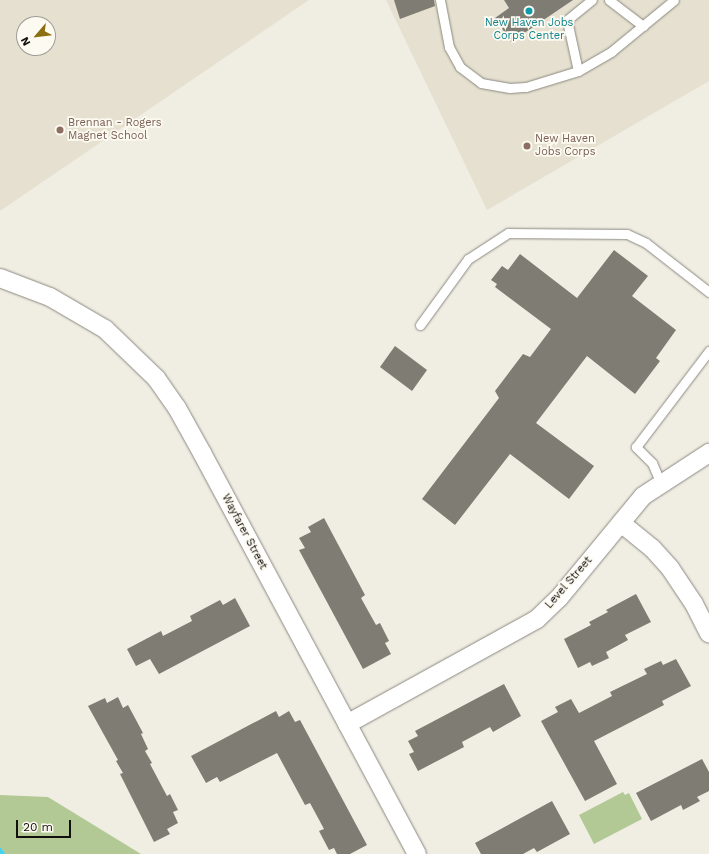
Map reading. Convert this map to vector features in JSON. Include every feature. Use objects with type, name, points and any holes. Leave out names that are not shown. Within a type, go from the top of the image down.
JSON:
[{"type":"street","name":"Wayfarer Street","points":[[0,278],[50,297],[105,329],[156,378],[177,408],[202,453],[417,854]]},
{"type":"street","name":"Level Street","points":[[347,724],[537,619],[559,598],[643,496],[709,453]]},
{"type":"street","points":[[621,523],[652,548],[670,568],[694,604],[709,633]]},
{"type":"lane","points":[[440,0],[444,26],[454,58],[465,72],[481,83],[502,88],[526,88],[578,72],[612,51],[674,0]]},
{"type":"lane","points":[[578,72],[567,20],[592,0]]},
{"type":"lane","points":[[609,0],[643,26]]},
{"type":"lane","points":[[420,325],[468,259],[508,233],[627,234],[646,243],[709,292]]},
{"type":"lane","points":[[661,484],[652,463],[636,446],[709,351]]},
{"type":"shaded area","name":"Brennan - Rogers Magnet School","points":[[0,0],[309,0],[0,211]]},
{"type":"shaded area","name":"New Haven Jobs Corps","points":[[386,0],[709,0],[709,81],[487,210]]},
{"type":"green space","points":[[623,792],[625,795],[629,793],[642,819],[594,844],[579,815]]},
{"type":"green space","points":[[0,795],[48,797],[141,854],[0,854]]},
{"type":"building","points":[[394,0],[434,0],[435,6],[400,19]]},
{"type":"building","points":[[504,0],[573,0],[511,42],[495,18],[509,8]]},
{"type":"building","points":[[614,250],[648,276],[632,296],[676,330],[656,358],[660,361],[635,394],[587,356],[536,423],[594,466],[569,499],[510,454],[455,525],[422,499],[499,398],[495,391],[523,354],[530,357],[551,329],[495,287],[497,284],[491,280],[502,266],[508,270],[520,254],[577,298]]},
{"type":"building","points":[[395,346],[427,370],[412,391],[380,367]]},
{"type":"building","points":[[324,518],[365,595],[361,598],[376,625],[380,623],[389,641],[385,643],[391,654],[363,669],[299,550],[305,548],[299,538],[311,532],[308,527]]},
{"type":"building","points":[[636,594],[651,622],[625,635],[628,640],[606,652],[609,658],[592,666],[590,662],[578,668],[564,639],[591,625],[589,622],[608,612],[606,610]]},
{"type":"building","points":[[235,598],[250,626],[159,674],[150,659],[136,666],[127,649],[161,631],[163,636],[192,621],[190,616],[220,600],[223,605]]},
{"type":"building","points":[[676,659],[691,686],[662,701],[664,705],[594,741],[617,784],[585,801],[541,721],[558,712],[555,707],[571,699],[579,713],[612,696],[610,692],[647,674],[644,669],[661,661],[663,665]]},
{"type":"building","points":[[504,684],[521,716],[493,732],[490,727],[462,742],[464,747],[418,771],[409,754],[414,752],[408,741],[418,736],[415,731]]},
{"type":"building","points":[[118,697],[123,708],[128,705],[143,733],[141,734],[148,749],[145,751],[152,763],[150,764],[167,796],[170,794],[178,810],[173,812],[178,823],[167,829],[170,834],[154,842],[120,774],[123,773],[116,761],[118,760],[88,706],[105,698],[107,703]]},
{"type":"building","points":[[276,711],[279,717],[289,711],[295,722],[300,720],[367,845],[350,854],[337,854],[334,848],[329,850],[319,831],[324,829],[310,803],[305,805],[277,753],[220,782],[217,777],[206,783],[191,756]]},
{"type":"building","points":[[702,759],[709,772],[709,791],[697,797],[700,801],[683,810],[681,805],[651,821],[636,793]]},
{"type":"building","points":[[552,801],[570,834],[537,852],[534,848],[523,854],[481,854],[475,843]]},
{"type":"place","name":"New Haven Jobs Corps Center","points":[[529,11]]},
{"type":"place","name":"Brennan - Rogers Magnet School","points":[[60,130]]},
{"type":"place","name":"New Haven Jobs Corps","points":[[527,146]]}]
